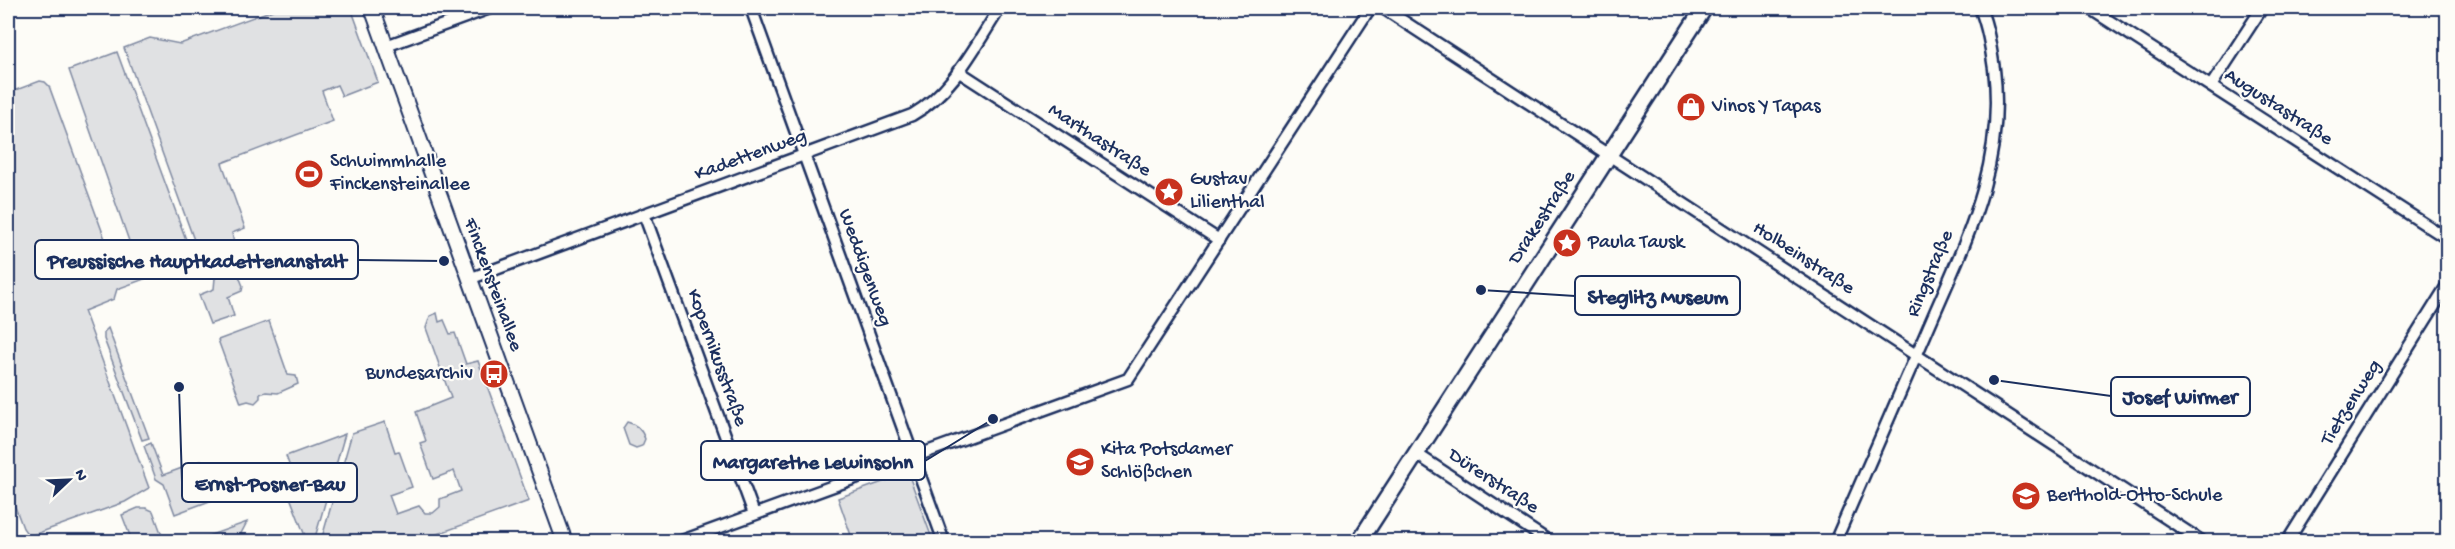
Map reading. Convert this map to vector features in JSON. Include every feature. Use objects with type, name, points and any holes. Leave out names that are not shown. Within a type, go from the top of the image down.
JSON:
[{"type":"main road","name":"Drakestraße","points":[[1359,542],[1704,8]]},
{"type":"street","name":"Finckensteinallee","points":[[372,8],[565,542]]},
{"type":"street","points":[[386,46],[490,8]]},
{"type":"street","name":"Weddigenweg","points":[[751,8],[944,542]]},
{"type":"street","name":"Kadettenweg","points":[[470,279],[912,115],[925,108],[941,93],[1000,8]]},
{"type":"street","points":[[679,542],[1128,379],[1370,8]]},
{"type":"street","name":"Holbeinstraße","points":[[1383,8],[2203,542]]},
{"type":"street","name":"Ringstraße","points":[[1835,542],[1975,217],[1991,164],[1995,133],[1995,81],[1988,34],[1980,8]]},
{"type":"street","name":"Augustastraße","points":[[2089,8],[2448,239]]},
{"type":"street","points":[[2211,86],[2262,8]]},
{"type":"street","name":"Marthastraße","points":[[958,71],[1219,240]]},
{"type":"street","name":"Kopernikusstraße","points":[[644,214],[754,514]]},
{"type":"street","name":"Tietzenweg","points":[[2287,542],[2448,284]]},
{"type":"street","name":"Dürerstraße","points":[[1416,453],[1550,542]]},
{"type":"shaded area","points":[[278,8],[351,8],[378,82],[342,96],[337,85],[322,91],[333,121],[222,163],[245,228],[232,233],[236,254],[206,265],[202,262],[124,48],[150,38],[180,44]]},
{"type":"shaded area","points":[[117,52],[195,264],[194,269],[172,278],[163,272],[117,289],[114,299],[84,311],[149,488],[125,502],[28,535],[23,528],[8,488],[8,93],[40,81],[49,86],[116,269],[136,261],[69,70]]},
{"type":"shaded area","points":[[236,269],[243,286],[242,291],[228,297],[234,316],[210,324],[199,295],[214,289],[215,278]]},
{"type":"shaded area","points":[[437,313],[439,322],[444,320],[450,334],[455,333],[466,364],[478,361],[529,501],[418,541],[321,541],[352,433],[385,422],[395,452],[399,451],[412,487],[389,495],[396,514],[419,506],[425,513],[433,513],[440,507],[440,499],[461,491],[454,471],[433,479],[420,443],[426,441],[416,412],[451,398],[426,328],[430,316]]},
{"type":"shaded area","points":[[269,321],[288,375],[296,376],[298,384],[278,393],[260,394],[260,398],[255,403],[248,401],[241,403],[218,340]]},
{"type":"shaded area","points":[[108,328],[149,438],[142,440],[104,339],[104,332]]},
{"type":"shaded area","points":[[627,422],[636,426],[642,433],[645,439],[642,446],[636,448],[629,445],[623,428]]},
{"type":"shaded area","points":[[345,434],[314,541],[307,541],[281,474],[291,470],[286,456]]},
{"type":"shaded area","points":[[151,443],[163,475],[201,461],[215,499],[175,514],[164,484],[156,479],[144,446]]},
{"type":"shaded area","points":[[908,473],[933,541],[853,541],[838,498]]},
{"type":"shaded area","points":[[138,508],[153,511],[164,541],[132,541],[122,515]]},
{"type":"shaded area","points":[[247,522],[237,541],[194,541]]},
{"type":"place","name":"Vinos Y Tapas","points":[[1691,107]]},
{"type":"place","name":"Schwimmhalle Finckensteinallee","points":[[309,174]]},
{"type":"place","name":"Gustav Lilienthal","points":[[1169,192]]},
{"type":"place","name":"Paula Tausk","points":[[1567,243]]},
{"type":"place","name":"Preussische Hauptkadettenanstalt","points":[[444,261]]},
{"type":"place","name":"Steglitz Museum","points":[[1481,290]]},
{"type":"place","name":"Bundesarchiv","points":[[494,374]]},
{"type":"place","name":"Josef Wirmer","points":[[1994,380]]},
{"type":"place","name":"Ernst-Posner-Bau","points":[[179,387]]},
{"type":"place","name":"Margarethe Lewinsohn","points":[[993,419]]},
{"type":"place","name":"Kita Potsdamer Schlößchen","points":[[1080,462]]},
{"type":"place","name":"Berthold-Otto-Schule","points":[[2026,496]]}]
